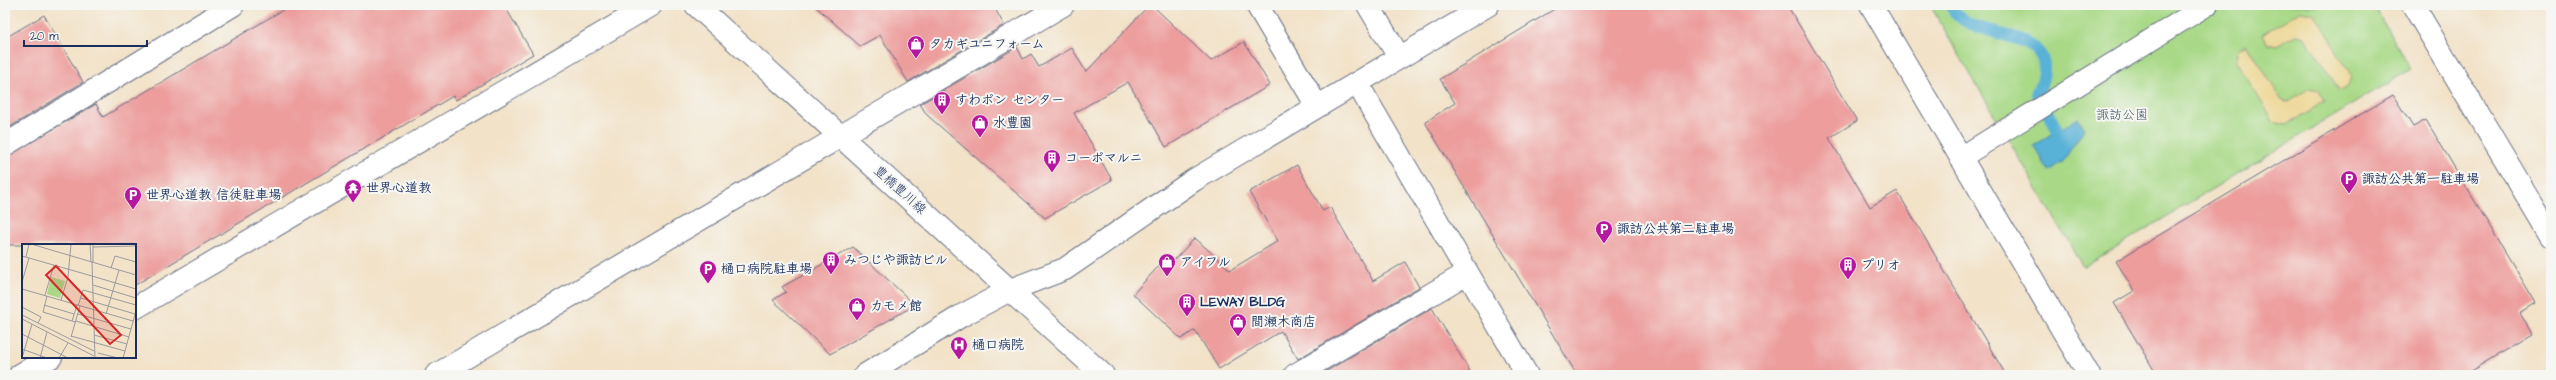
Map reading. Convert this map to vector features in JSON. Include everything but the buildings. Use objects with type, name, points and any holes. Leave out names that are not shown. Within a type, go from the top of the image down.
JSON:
[{"type":"street","points":[[5,144],[234,5]]},
{"type":"street","points":[[136,307],[650,5]]},
{"type":"street","name":"豊橋豊川線","points":[[696,5],[1103,375]]},
{"type":"street","points":[[436,375],[1063,5]]},
{"type":"street","points":[[1257,5],[1317,106]]},
{"type":"street","points":[[1368,5],[1399,57]]},
{"type":"street","points":[[865,375],[961,316],[1010,290],[1065,270],[1194,180],[1488,5]]},
{"type":"street","points":[[1871,5],[2089,375]]},
{"type":"street","points":[[2413,5],[2551,236]]},
{"type":"street","points":[[1357,83],[1527,375]]},
{"type":"street","points":[[1295,375],[1467,273]]},
{"type":"street","points":[[20,375],[49,358]]},
{"type":"lane","points":[[1960,158],[2062,97],[2208,5]]},
{"type":"green space","name":"諏訪公園","points":[[1930,5],[2373,5],[2411,69],[2083,267]]},
{"type":"sand","points":[[2300,11],[2314,13],[2351,75],[2348,87],[2340,91],[2305,36],[2297,34],[2277,46],[2268,44],[2263,34]]},
{"type":"sand","points":[[2247,44],[2281,99],[2289,102],[2309,89],[2318,91],[2325,101],[2286,125],[2274,122],[2236,61],[2239,49]]},
{"type":"water","points":[[2078,118],[2084,129],[2062,163],[2049,171],[2033,146]]},
{"type":"waterway","points":[[1950,5],[1961,18],[1977,26],[2030,45],[2041,55],[2044,71],[2037,94],[2058,131]]},
{"type":"place","name":"タカギユニフォーム","points":[[916,59]]},
{"type":"place","name":"すわポン センター","points":[[942,115]]},
{"type":"place","name":"水豊園","points":[[980,138]]},
{"type":"place","name":"コーポマルニ","points":[[1052,173]]},
{"type":"place","name":"諏訪公共第一駐車場","points":[[2349,194]]},
{"type":"place","name":"世界心道教","points":[[353,203]]},
{"type":"place","name":"世界心道教 信徒駐車場","points":[[133,210]]},
{"type":"place","name":"諏訪公共第二駐車場","points":[[1604,244]]},
{"type":"place","name":"みつじや諏訪ビル","points":[[831,275]]},
{"type":"place","name":"アイフル","points":[[1167,277]]},
{"type":"place","name":"プリオ","points":[[1848,280]]},
{"type":"place","name":"樋口病院駐車場","points":[[708,284]]},
{"type":"place","name":"LEWAY BLDG","points":[[1187,317]]},
{"type":"place","name":"カモメ館","points":[[857,321]]},
{"type":"place","name":"間瀬木商店","points":[[1238,337]]},
{"type":"place","name":"樋口病院","points":[[959,360]]}]
